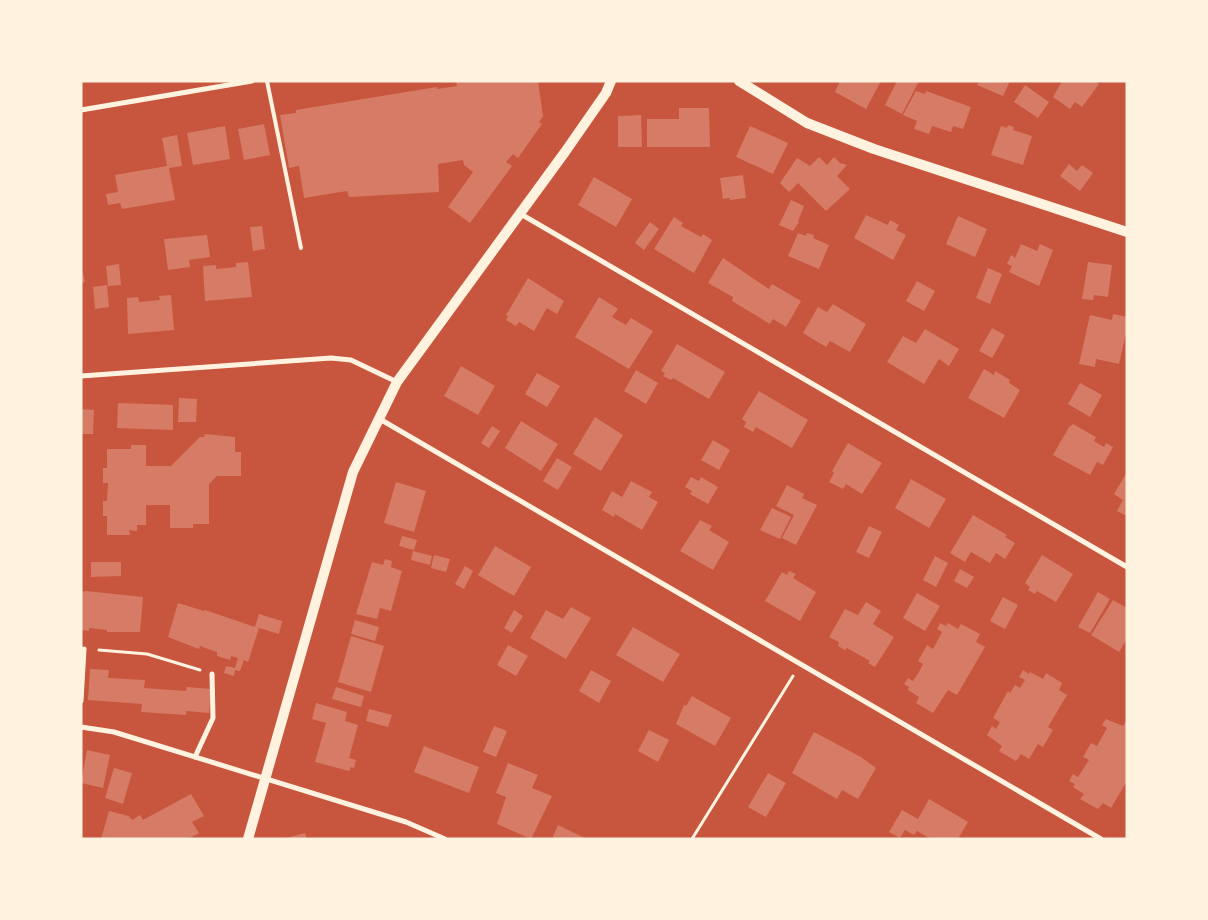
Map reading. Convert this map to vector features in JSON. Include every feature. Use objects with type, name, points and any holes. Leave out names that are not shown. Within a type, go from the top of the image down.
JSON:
[{"type":"main road","points":[[248,839],[353,472],[378,418],[397,382],[463,294],[518,213],[606,93],[611,81]]},
{"type":"main road","points":[[739,81],[807,122],[874,150],[1127,232]]},
{"type":"street","points":[[81,110],[215,84],[252,81]]},
{"type":"street","points":[[518,213],[1127,567]]},
{"type":"street","points":[[81,376],[330,358],[351,360],[397,382]]},
{"type":"street","points":[[378,418],[800,666],[1101,839]]},
{"type":"street","points":[[81,701],[84,648]]},
{"type":"street","points":[[195,757],[213,718],[212,674]]},
{"type":"street","points":[[81,726],[114,732],[406,822],[445,839]]},
{"type":"lane","points":[[267,81],[301,248]]},
{"type":"path","points":[[84,648],[147,654],[212,674]]},
{"type":"path","points":[[692,839],[800,666]]},
{"type":"building","points":[[456,81],[538,81],[543,116],[539,122],[542,124],[518,158],[513,154],[506,162],[512,166],[470,223],[448,207],[473,172],[464,165],[463,160],[438,164],[439,192],[349,197],[347,191],[304,198],[299,166],[289,168],[280,115],[296,113],[296,110],[437,87],[437,89],[457,86]]},
{"type":"building","points":[[840,81],[881,81],[866,109],[835,92]]},
{"type":"building","points":[[897,81],[919,81],[902,114],[885,105]]},
{"type":"building","points":[[979,81],[1010,81],[1003,96],[977,85]]},
{"type":"building","points":[[1062,81],[1096,81],[1099,84],[1082,107],[1075,102],[1070,109],[1053,97]]},
{"type":"building","points":[[1025,85],[1049,102],[1038,118],[1014,102]]},
{"type":"building","points":[[916,91],[925,94],[926,91],[971,107],[963,129],[953,126],[951,132],[932,126],[929,134],[914,129],[917,121],[903,115]]},
{"type":"building","points":[[679,108],[709,108],[710,147],[647,147],[647,119],[679,119]]},
{"type":"building","points":[[641,115],[642,147],[618,147],[618,116]]},
{"type":"building","points":[[264,124],[270,155],[244,160],[238,129]]},
{"type":"building","points":[[1008,125],[1014,127],[1013,130],[1032,136],[1023,165],[991,155],[1001,126],[1007,128]]},
{"type":"building","points":[[225,126],[230,159],[193,165],[187,133]]},
{"type":"building","points":[[750,126],[788,143],[773,174],[736,157]]},
{"type":"building","points":[[177,135],[182,166],[169,168],[175,200],[122,209],[120,203],[108,205],[106,194],[118,192],[115,175],[167,166],[162,138]]},
{"type":"building","points":[[819,157],[827,165],[834,157],[840,163],[847,165],[837,176],[850,189],[826,211],[798,183],[789,192],[780,183],[797,158],[810,166]]},
{"type":"building","points":[[1069,164],[1077,171],[1082,165],[1093,173],[1080,191],[1060,176]]},
{"type":"building","points":[[743,175],[746,198],[723,199],[720,178]]},
{"type":"building","points":[[594,177],[632,199],[616,227],[578,205]]},
{"type":"building","points":[[791,200],[804,206],[799,222],[793,231],[779,225]]},
{"type":"building","points":[[866,215],[888,225],[890,220],[899,225],[896,230],[906,235],[893,260],[854,238]]},
{"type":"building","points":[[958,216],[987,229],[975,257],[946,244]]},
{"type":"building","points":[[674,217],[683,223],[681,226],[701,237],[703,234],[712,240],[694,273],[654,249]]},
{"type":"building","points":[[650,222],[659,229],[644,250],[635,243]]},
{"type":"building","points":[[262,226],[265,249],[253,251],[250,227]]},
{"type":"building","points":[[798,233],[806,236],[807,233],[814,235],[813,238],[829,245],[819,269],[788,256]]},
{"type":"building","points":[[207,235],[210,257],[189,260],[190,267],[168,270],[164,239]]},
{"type":"building","points":[[1021,244],[1037,251],[1040,244],[1053,250],[1039,286],[1009,272],[1012,266],[1007,264],[1011,255],[1015,258]]},
{"type":"building","points":[[723,258],[769,289],[772,284],[801,301],[786,327],[773,319],[770,324],[732,301],[733,297],[708,283]]},
{"type":"building","points":[[248,262],[252,297],[205,301],[203,266],[216,265],[216,269],[236,267],[236,263]]},
{"type":"building","points":[[1088,262],[1112,265],[1108,297],[1094,295],[1093,300],[1082,299]]},
{"type":"building","points":[[119,264],[121,285],[108,286],[106,266]]},
{"type":"building","points":[[81,265],[85,282],[81,283]]},
{"type":"building","points":[[988,268],[1002,274],[990,304],[976,298]]},
{"type":"building","points":[[528,278],[564,301],[557,314],[547,308],[534,331],[519,322],[516,326],[506,320],[508,316],[506,315]]},
{"type":"building","points":[[917,281],[935,291],[924,311],[906,301]]},
{"type":"building","points":[[107,285],[109,307],[95,309],[93,287]]},
{"type":"building","points":[[171,295],[174,330],[128,334],[127,298],[138,297],[139,302],[160,300],[159,296]]},
{"type":"building","points":[[599,297],[618,309],[612,317],[626,325],[631,318],[653,331],[629,369],[575,337]]},
{"type":"building","points":[[833,304],[866,324],[850,352],[830,341],[826,347],[803,333],[818,307],[827,312]]},
{"type":"building","points":[[1113,314],[1127,317],[1127,329],[1119,364],[1096,359],[1095,367],[1079,364],[1090,315],[1112,320]]},
{"type":"building","points":[[992,328],[1005,335],[992,358],[979,351]]},
{"type":"building","points":[[925,329],[959,349],[949,366],[939,359],[924,384],[887,362],[903,336],[916,343]]},
{"type":"building","points":[[677,344],[725,372],[709,399],[673,378],[671,380],[663,376],[665,373],[661,371]]},
{"type":"building","points":[[461,366],[495,386],[478,415],[444,396]]},
{"type":"building","points":[[984,369],[994,375],[995,371],[1010,380],[1009,383],[1020,390],[1004,418],[968,398]]},
{"type":"building","points":[[636,370],[658,383],[646,404],[624,391]]},
{"type":"building","points":[[537,373],[560,386],[547,407],[525,394]]},
{"type":"building","points":[[1080,383],[1102,395],[1090,417],[1068,404]]},
{"type":"building","points":[[759,391],[808,420],[792,448],[756,427],[753,432],[744,427],[746,422],[742,419]]},
{"type":"building","points":[[179,398],[197,399],[196,422],[178,422]]},
{"type":"building","points":[[118,403],[173,405],[173,430],[117,428]]},
{"type":"building","points":[[81,409],[94,410],[93,434],[81,434]]},
{"type":"building","points":[[595,417],[623,435],[601,471],[573,454]]},
{"type":"building","points":[[521,421],[558,444],[541,471],[505,448]]},
{"type":"building","points":[[1073,424],[1096,437],[1094,441],[1104,447],[1106,443],[1113,447],[1103,465],[1097,462],[1090,475],[1053,455],[1069,427]]},
{"type":"building","points":[[492,426],[500,431],[489,448],[481,443]]},
{"type":"building","points":[[205,434],[235,437],[235,452],[241,452],[241,476],[217,476],[209,484],[209,524],[193,524],[193,528],[170,528],[170,505],[146,505],[146,525],[137,525],[137,531],[129,530],[130,535],[107,535],[107,516],[103,516],[103,501],[107,501],[108,483],[103,483],[103,468],[107,468],[107,449],[131,449],[131,445],[146,445],[146,466],[171,466]]},
{"type":"building","points":[[713,440],[730,450],[719,470],[701,460]]},
{"type":"building","points":[[848,443],[882,463],[862,494],[846,484],[843,489],[829,482],[834,473],[832,471]]},
{"type":"building","points":[[557,458],[572,467],[558,490],[543,481]]},
{"type":"building","points":[[1127,472],[1127,516],[1117,511],[1123,500],[1114,494]]},
{"type":"building","points":[[691,477],[699,481],[701,477],[718,487],[708,504],[690,494],[692,491],[685,487]]},
{"type":"building","points":[[911,479],[946,499],[929,528],[895,508]]},
{"type":"building","points":[[631,481],[652,492],[649,497],[658,502],[642,530],[615,514],[614,517],[602,510],[612,491],[622,497]]},
{"type":"building","points":[[396,482],[426,491],[414,532],[384,523]]},
{"type":"building","points":[[787,485],[804,494],[802,498],[817,505],[796,545],[782,538],[794,515],[776,506]]},
{"type":"building","points":[[772,508],[791,517],[780,539],[760,530]]},
{"type":"building","points":[[973,515],[1007,535],[1005,537],[1015,543],[1005,559],[996,553],[990,563],[971,552],[965,562],[950,553]]},
{"type":"building","points":[[700,520],[712,526],[709,530],[729,542],[713,570],[680,551]]},
{"type":"building","points":[[869,526],[882,532],[869,558],[856,552]]},
{"type":"building","points":[[402,536],[417,540],[414,550],[399,546]]},
{"type":"building","points":[[495,546],[531,567],[514,596],[478,575]]},
{"type":"building","points":[[413,551],[432,556],[430,565],[411,560]]},
{"type":"building","points":[[434,555],[450,559],[446,572],[431,568]]},
{"type":"building","points":[[1042,555],[1073,574],[1056,602],[1037,591],[1035,594],[1028,590],[1030,587],[1025,583]]},
{"type":"building","points":[[935,556],[948,563],[936,587],[923,580]]},
{"type":"building","points":[[385,559],[392,561],[391,567],[402,571],[391,611],[380,608],[377,619],[356,614],[372,562],[383,565]]},
{"type":"building","points":[[91,562],[121,562],[121,576],[91,577]]},
{"type":"building","points":[[465,566],[473,571],[464,589],[455,584]]},
{"type":"building","points":[[960,569],[974,577],[967,588],[954,581]]},
{"type":"building","points":[[789,571],[796,574],[793,578],[816,592],[800,621],[765,601],[782,572],[787,575]]},
{"type":"building","points":[[81,592],[143,597],[140,632],[107,632],[107,630],[89,628],[89,631],[81,630]]},
{"type":"building","points":[[1098,592],[1110,599],[1090,633],[1078,627]]},
{"type":"building","points":[[917,593],[940,606],[925,631],[903,618]]},
{"type":"building","points":[[1003,597],[1018,605],[1005,629],[990,621]]},
{"type":"building","points":[[1113,600],[1127,608],[1127,643],[1125,642],[1119,652],[1091,635]]},
{"type":"building","points":[[866,602],[881,611],[873,624],[894,637],[875,667],[868,663],[870,661],[847,648],[845,650],[838,646],[839,642],[829,637],[845,609],[858,615]]},
{"type":"building","points":[[178,603],[255,627],[259,614],[282,621],[279,634],[259,628],[248,662],[244,660],[240,671],[235,670],[234,676],[224,673],[226,666],[235,668],[238,658],[231,656],[230,660],[217,656],[217,652],[200,646],[199,649],[168,637]]},
{"type":"building","points":[[571,607],[591,618],[566,659],[530,638],[546,610],[563,619]]},
{"type":"building","points":[[514,610],[523,616],[512,633],[504,628]]},
{"type":"building","points":[[355,620],[379,627],[375,641],[351,634]]},
{"type":"building","points":[[940,623],[946,626],[948,623],[958,629],[961,624],[980,634],[976,642],[985,647],[957,695],[948,690],[933,713],[916,703],[919,697],[908,690],[909,687],[904,684],[908,678],[913,681],[919,672],[923,664],[918,661],[927,645],[933,649],[942,632],[937,629]]},
{"type":"building","points":[[633,627],[680,654],[663,682],[616,655]]},
{"type":"building","points":[[351,636],[384,646],[371,692],[338,682]]},
{"type":"building","points":[[508,645],[528,656],[516,676],[497,665]]},
{"type":"building","points":[[90,669],[109,670],[108,678],[145,680],[144,688],[186,691],[187,687],[211,689],[209,713],[186,711],[186,715],[141,712],[142,704],[88,700]]},
{"type":"building","points":[[591,670],[611,681],[599,703],[579,691]]},
{"type":"building","points":[[1023,670],[1043,679],[1046,673],[1062,683],[1059,690],[1067,695],[1048,727],[1053,730],[1043,747],[1038,744],[1029,759],[1021,754],[1016,761],[999,751],[1002,746],[987,735],[992,726],[996,729],[1000,722],[993,718],[1008,691],[1010,693],[1015,685],[1020,688],[1025,680],[1019,677]]},
{"type":"building","points":[[336,687],[364,696],[361,707],[332,699]]},
{"type":"building","points":[[692,696],[731,718],[715,746],[676,724],[684,705],[686,706]]},
{"type":"building","points":[[316,703],[347,712],[345,721],[358,725],[349,758],[356,760],[354,768],[351,767],[349,771],[315,762],[326,723],[312,719]]},
{"type":"building","points":[[369,709],[392,715],[388,727],[366,721]]},
{"type":"building","points":[[1106,719],[1123,726],[1127,720],[1127,781],[1111,808],[1103,803],[1098,809],[1080,799],[1084,794],[1073,787],[1075,784],[1069,781],[1073,774],[1078,777],[1089,760],[1083,757],[1091,743],[1097,746],[1107,728],[1102,725]]},
{"type":"building","points":[[494,726],[507,731],[496,757],[483,752]]},
{"type":"building","points":[[649,730],[669,740],[658,762],[638,751]]},
{"type":"building","points":[[814,732],[861,757],[876,768],[858,799],[842,790],[837,799],[792,773]]},
{"type":"building","points":[[424,746],[479,767],[469,793],[414,772]]},
{"type":"building","points":[[87,750],[110,755],[103,788],[81,783]]},
{"type":"building","points":[[508,763],[538,775],[532,788],[552,796],[531,839],[497,824],[506,797],[496,793]]},
{"type":"building","points":[[114,768],[132,773],[123,804],[105,798]]},
{"type":"building","points":[[768,773],[786,783],[766,817],[748,807]]},
{"type":"building","points":[[191,794],[204,816],[192,822],[199,833],[188,839],[101,839],[109,811],[129,816],[132,820],[140,815],[143,820]]},
{"type":"building","points":[[929,799],[968,822],[958,839],[931,839],[917,831],[914,835],[905,830],[900,838],[889,832],[902,810],[918,819]]},
{"type":"building","points":[[558,825],[587,839],[552,839]]},
{"type":"building","points":[[305,833],[307,839],[286,839],[286,838]]}]
